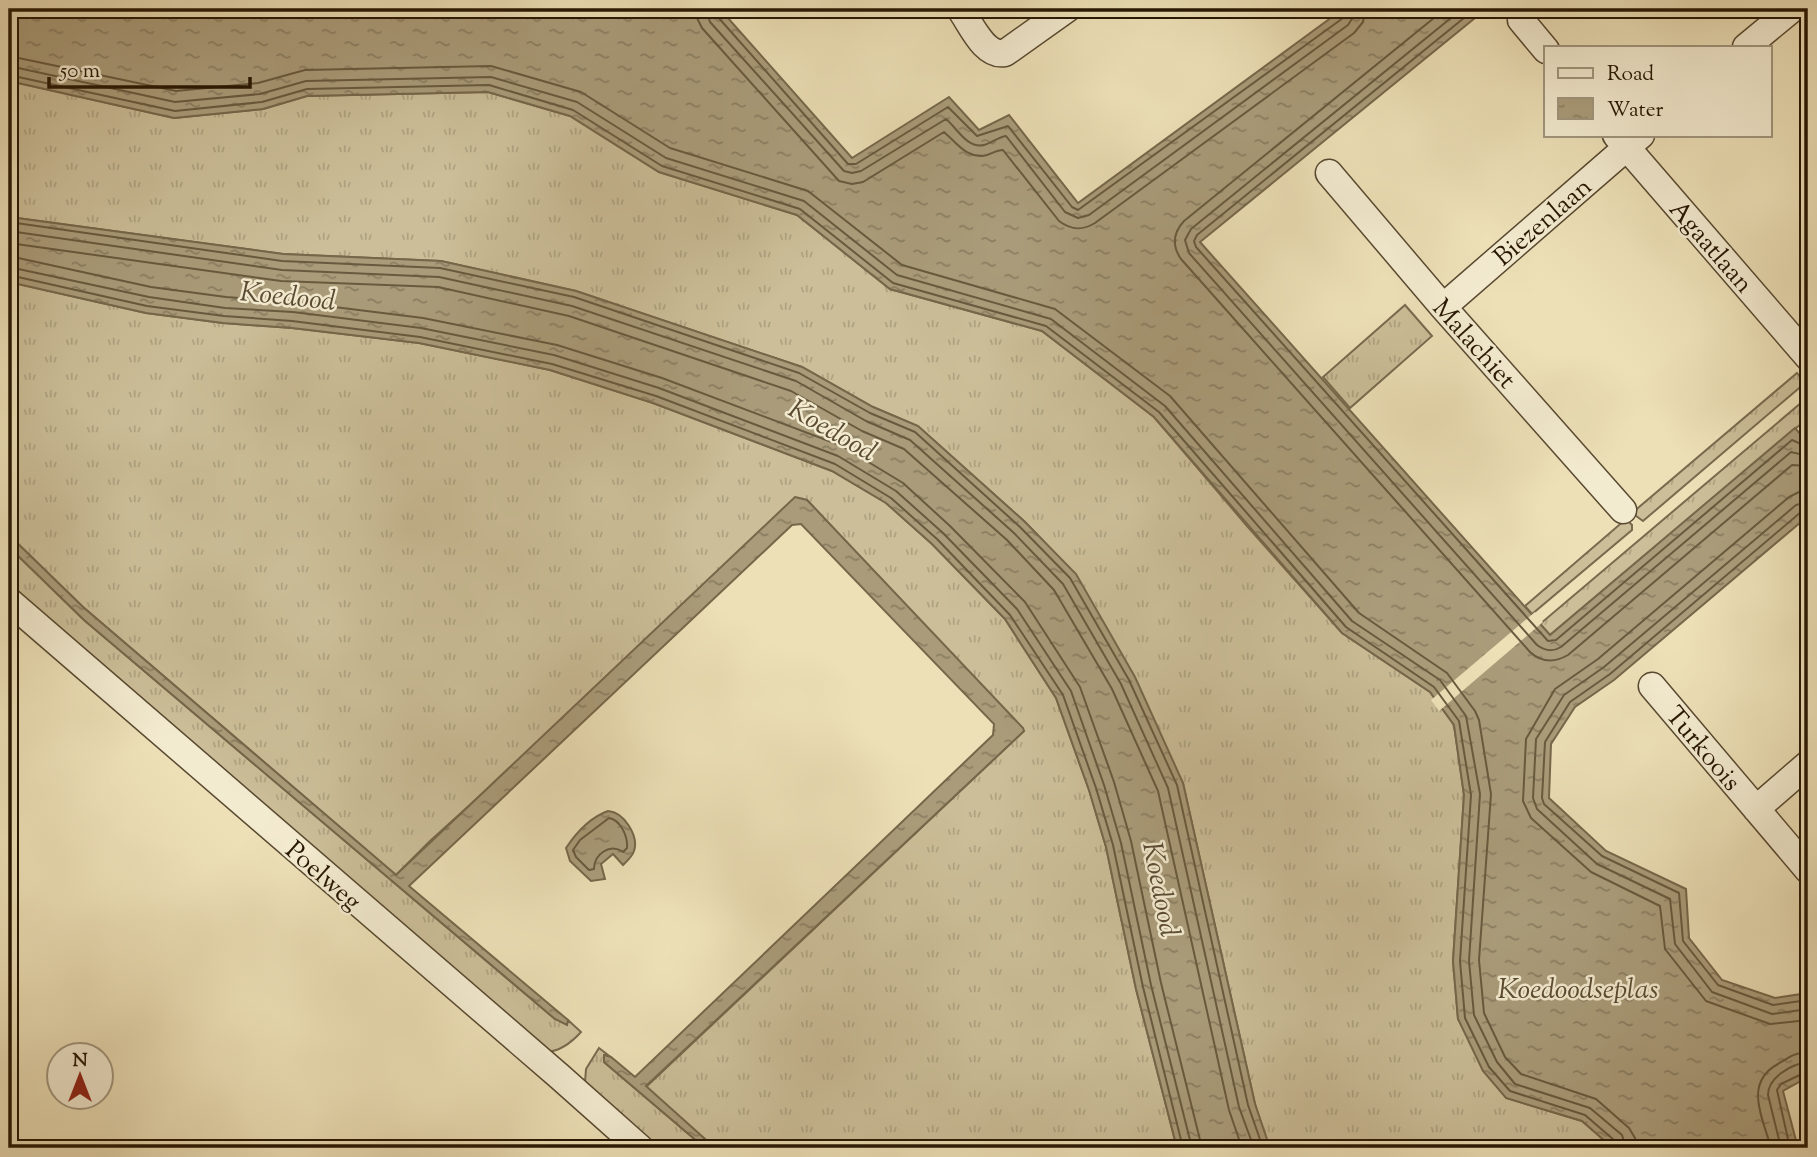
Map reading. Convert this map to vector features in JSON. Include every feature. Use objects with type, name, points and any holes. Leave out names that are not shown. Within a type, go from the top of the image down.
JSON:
[{"type":"street","points":[[960,9],[989,50],[999,54],[1005,53],[1067,9]]},
{"type":"street","points":[[1747,46],[1792,9]]},
{"type":"street","points":[[1521,20],[1544,48]]},
{"type":"street","name":"Biezenlaan","points":[[1443,307],[1628,139]]},
{"type":"street","name":"Agaatlaan","points":[[1628,139],[1808,357]]},
{"type":"street","name":"Malachiet","points":[[1329,173],[1443,307],[1623,510]]},
{"type":"street","name":"Poelweg","points":[[9,601],[640,1148]]},
{"type":"street","name":"Turkoois","points":[[1652,686],[1808,870]]},
{"type":"street","name":"Turkoois","points":[[1756,810],[1808,764]]},
{"type":"green space","points":[[9,81],[174,118],[263,109],[307,96],[488,92],[570,116],[659,172],[797,215],[890,289],[1042,331],[1154,417],[1342,633],[1430,692],[1454,725],[1464,795],[1453,961],[1458,1019],[1506,1098],[1582,1121],[1613,1148],[1269,1148],[1255,1104],[1183,783],[1075,574],[1025,522],[918,426],[873,407],[802,367],[576,291],[441,261],[283,254],[17,218],[9,214]]},
{"type":"green space","points":[[9,282],[146,313],[419,343],[550,370],[653,403],[832,471],[886,503],[932,544],[1005,619],[1056,698],[1106,847],[1136,989],[1177,1148],[715,1148],[646,1087],[1024,731],[807,500],[430,841],[396,875],[83,607],[9,535]]},
{"type":"green space","points":[[1405,305],[1432,336],[1350,408],[1323,377]]},
{"type":"green space","points":[[1797,373],[1805,383],[1643,521],[1632,513]]},
{"type":"green space","points":[[1808,397],[1808,418],[1550,635],[1540,624]]},
{"type":"green space","points":[[1626,519],[1632,525],[1632,530],[1532,614],[1525,606]]},
{"type":"green space","points":[[9,547],[84,620],[555,1019],[569,1022],[568,1020],[581,1032],[566,1045],[547,1052],[9,592]]},
{"type":"green space","points":[[599,1048],[608,1055],[604,1055],[604,1062],[705,1148],[652,1148],[585,1082],[586,1069]]},
{"type":"water","name":"Koedoodseplas","points":[[9,9],[720,9],[852,158],[949,97],[979,130],[1009,115],[1078,203],[1343,9],[1486,9],[1200,242],[1550,635],[1795,428],[1808,443],[1808,516],[1614,680],[1575,707],[1551,744],[1549,798],[1606,851],[1686,889],[1689,938],[1722,980],[1775,998],[1808,993],[1808,1077],[1783,1091],[1798,1148],[1613,1148],[1582,1121],[1506,1098],[1483,1071],[1458,1019],[1453,961],[1464,795],[1454,725],[1430,692],[1342,633],[1154,417],[1042,331],[890,289],[797,215],[659,172],[570,116],[488,92],[307,96],[263,109],[174,118],[9,81]]},
{"type":"water","name":"Koedood","points":[[9,214],[17,218],[283,254],[441,261],[576,291],[802,367],[873,407],[918,426],[1025,522],[1076,574],[1135,677],[1183,783],[1255,1104],[1270,1148],[1177,1148],[1136,989],[1106,847],[1056,698],[1005,619],[932,544],[886,503],[832,471],[653,403],[550,370],[419,343],[146,313],[9,282]]},
{"type":"water","points":[[795,497],[807,500],[1024,731],[646,1086],[715,1148],[705,1148],[604,1062],[604,1055],[611,1057],[635,1077],[993,735],[994,724],[801,524],[792,525],[409,886],[568,1020],[567,1025],[555,1019],[84,620],[9,547],[9,535],[83,607],[396,875]]},
{"type":"water","points":[[608,811],[620,816],[629,826],[634,839],[634,851],[623,865],[613,854],[601,864],[605,879],[591,881],[570,861],[566,848],[584,826]]},
{"type":"pier","points":[[1535,612],[1543,622],[1439,711],[1431,700]]}]
